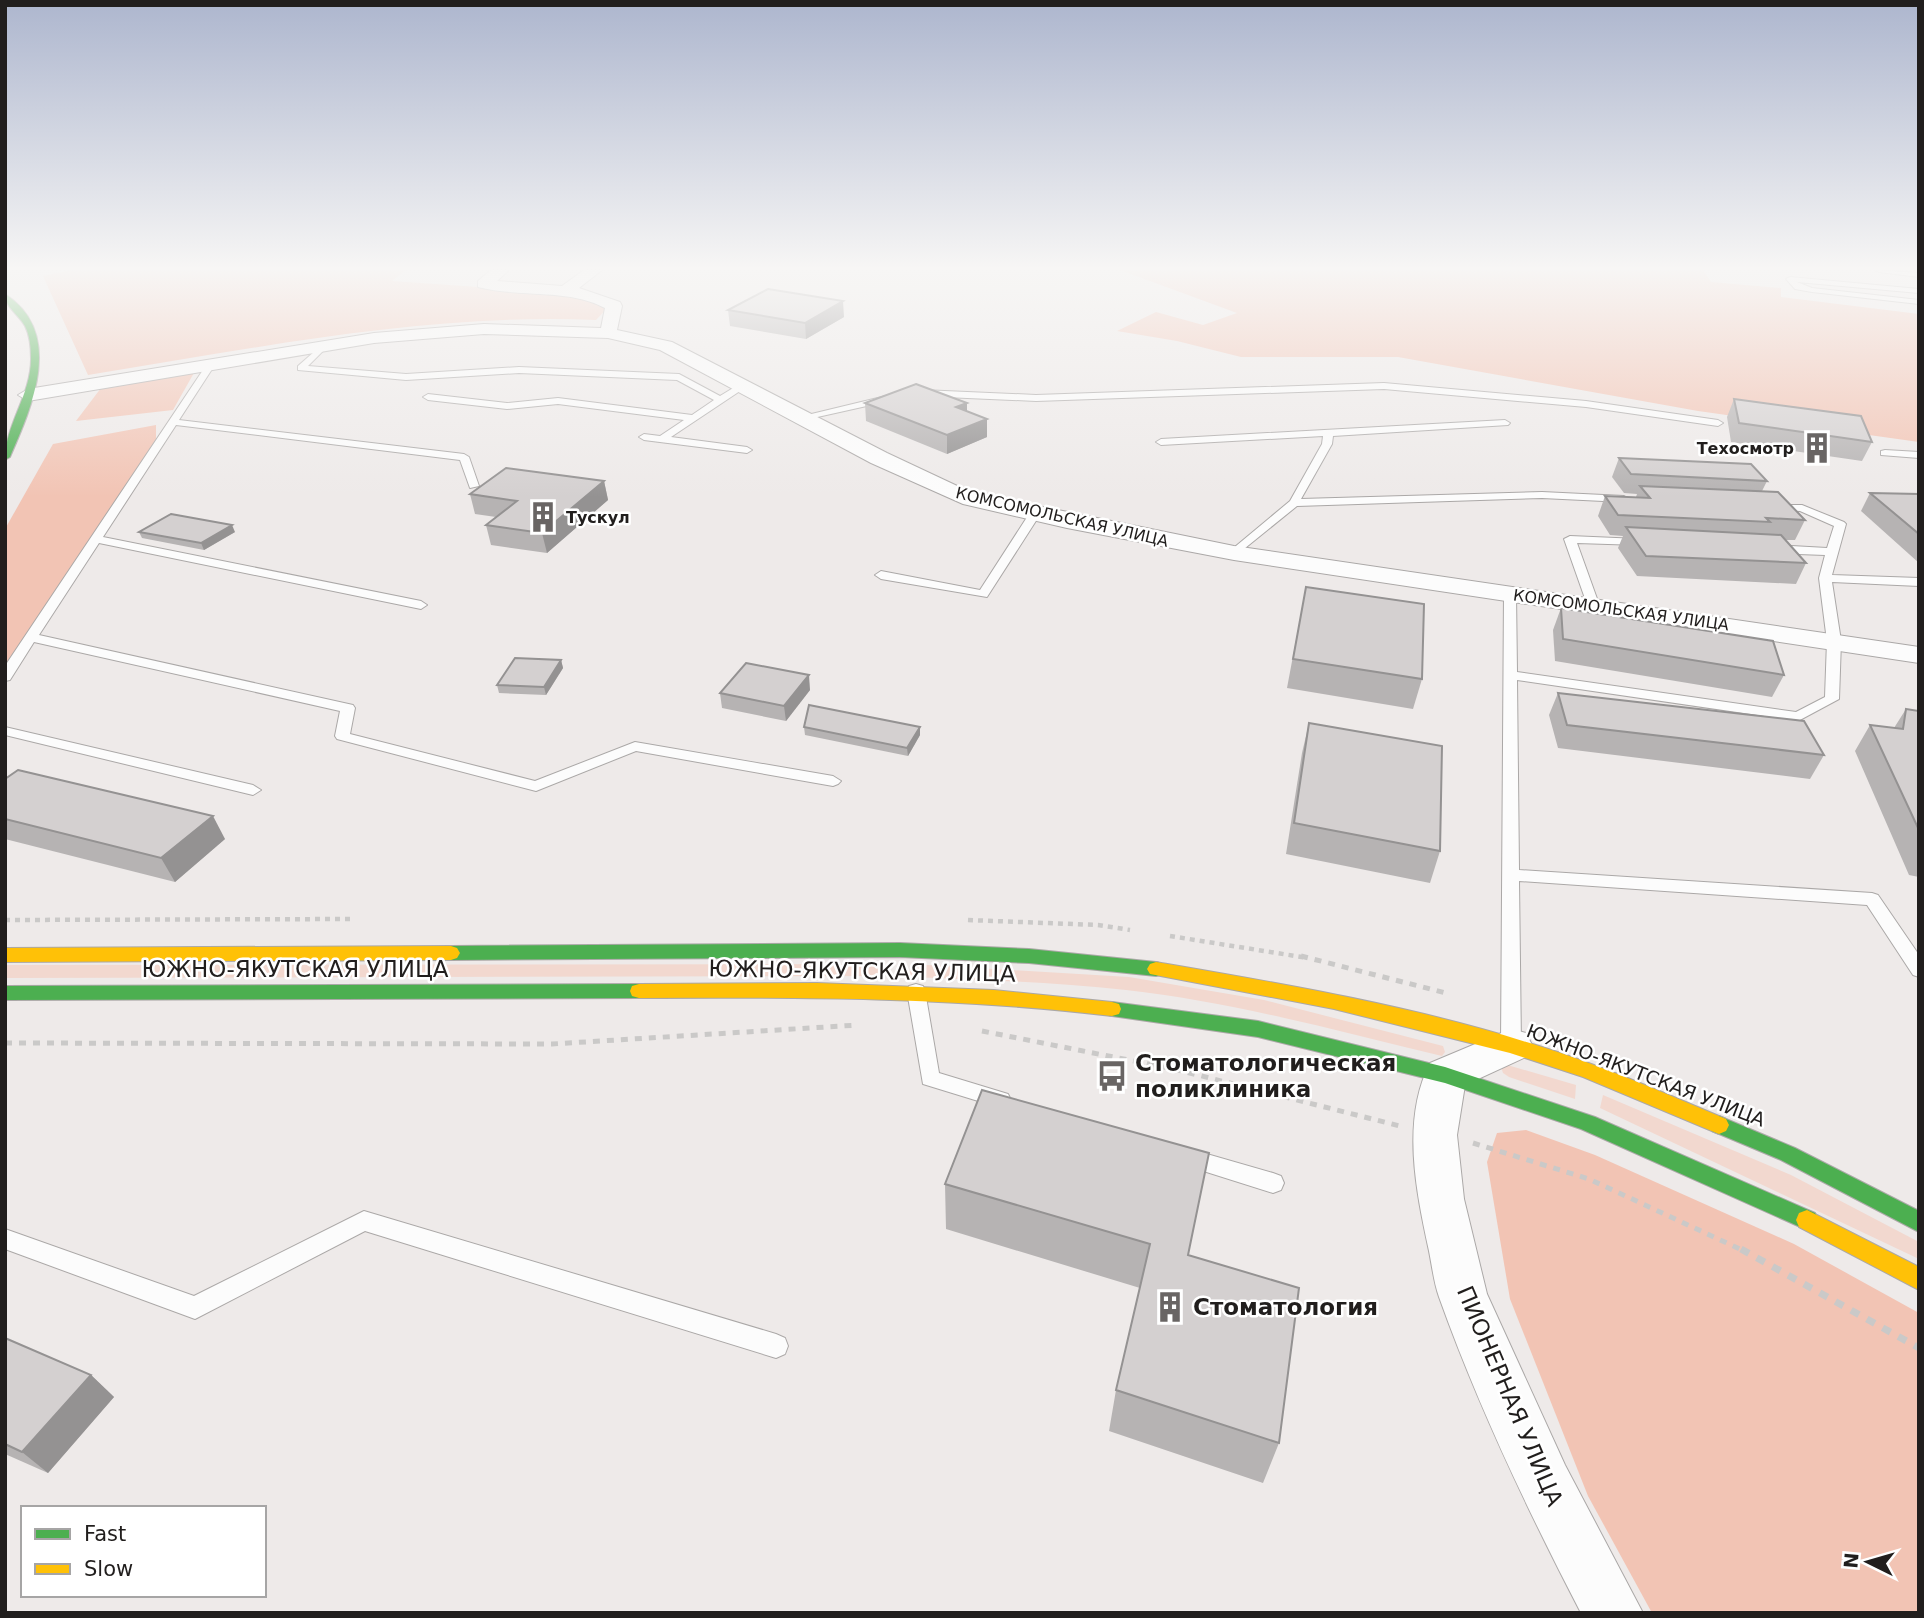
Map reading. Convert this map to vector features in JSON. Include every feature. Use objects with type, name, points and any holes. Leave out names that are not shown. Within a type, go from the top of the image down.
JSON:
[{"type":"street","points":[[5,457],[28,395],[35,359],[34,346]]},
{"type":"street","name":"КОМСОМОЛЬСКАЯ УЛИЦА","points":[[28,395],[333,346]]},
{"type":"street","name":"КОМСОМОЛЬСКАЯ УЛИЦА","points":[[664,346],[878,458],[963,497],[1234,554],[1919,655]]},
{"type":"street","name":"ЮЖНО-ЯКУТСКАЯ УЛИЦА","points":[[5,955],[900,950],[1029,956],[1130,965],[1264,987],[1511,1045],[1590,1072],[1788,1154],[1919,1222]]},
{"type":"street","name":"ЮЖНО-ЯКУТСКАЯ УЛИЦА","points":[[5,993],[916,991],[1025,997],[1258,1029],[1445,1075],[1588,1122],[1785,1208],[1919,1279]]},
{"type":"street","points":[[1445,1075],[1511,1045]]},
{"type":"street","name":"ПИОНЕРНАЯ УЛИЦА","points":[[1445,1075],[1435,1135],[1441,1199],[1463,1295],[1545,1485],[1613,1613]]},
{"type":"lane","points":[[323,347],[301,368],[406,377],[519,370],[679,377],[720,400]]},
{"type":"lane","points":[[5,677],[212,363]]},
{"type":"lane","points":[[662,439],[743,385]]},
{"type":"lane","points":[[914,393],[1036,398],[1384,386],[1586,404],[1718,423]]},
{"type":"lane","points":[[804,417],[901,395]]},
{"type":"lane","points":[[428,397],[507,406],[558,401],[693,418]]},
{"type":"lane","points":[[175,422],[464,457],[474,486]]},
{"type":"lane","points":[[1161,442],[1506,423]]},
{"type":"lane","points":[[1234,554],[1294,503],[1327,444],[1329,433]]},
{"type":"lane","points":[[644,437],[747,450]]},
{"type":"lane","points":[[1885,453],[1919,456]]},
{"type":"lane","points":[[1294,503],[1542,495],[1638,500]]},
{"type":"lane","points":[[1512,675],[1798,717],[1832,699],[1834,641],[1825,578],[1840,524],[1802,508],[1761,506]]},
{"type":"lane","points":[[881,575],[984,594],[1035,513]]},
{"type":"lane","points":[[98,539],[421,605]]},
{"type":"lane","points":[[1594,607],[1570,539],[1653,543]]},
{"type":"lane","points":[[1763,549],[1832,552]]},
{"type":"lane","points":[[1825,578],[1919,582]]},
{"type":"lane","points":[[1510,594],[1511,1045]]},
{"type":"lane","points":[[33,638],[348,708],[342,736],[536,786],[635,746],[832,781]]},
{"type":"lane","points":[[5,731],[253,790]]},
{"type":"lane","points":[[1509,875],[1872,898],[1919,970]]},
{"type":"lane","points":[[916,991],[930,1078],[1022,1107]]},
{"type":"lane","points":[[1167,1151],[1273,1183]]},
{"type":"lane","points":[[5,1239],[195,1308],[363,1221],[776,1346]]},
{"type":"shaded area","points":[[75,346],[269,346],[88,375]]},
{"type":"shaded area","points":[[1195,346],[1919,346],[1919,442],[1698,411],[1398,357],[1241,357]]},
{"type":"shaded area","points":[[195,371],[173,410],[76,421],[101,388]]},
{"type":"shaded area","points":[[156,425],[156,439],[101,527],[5,666],[5,529],[53,444]]},
{"type":"shaded area","points":[[887,964],[885,976],[5,978],[5,965]]},
{"type":"shaded area","points":[[911,964],[1129,977],[1264,1000],[1443,1046],[1445,1052],[1442,1056],[1285,1018],[1166,995],[1072,985],[909,977]]},
{"type":"shaded area","points":[[1504,1064],[1576,1085],[1575,1099],[1509,1077],[1503,1073],[1501,1067]]},
{"type":"shaded area","points":[[1603,1095],[1791,1175],[1919,1242],[1919,1259],[1600,1108]]},
{"type":"shaded area","points":[[1526,1130],[1595,1155],[1794,1244],[1919,1313],[1919,1613],[1652,1613],[1588,1496],[1510,1299],[1487,1162],[1497,1133]]},
{"type":"building","points":[[916,384],[967,403],[956,407],[987,419],[947,435],[865,403]]},
{"type":"building","points":[[1734,399],[1861,416],[1872,442],[1739,423]]},
{"type":"building","points":[[1619,458],[1751,464],[1767,481],[1631,474]]},
{"type":"building","points":[[506,468],[604,481],[542,533],[486,525],[517,501],[470,494]]},
{"type":"building","points":[[1640,486],[1778,492],[1805,520],[1766,518],[1770,522],[1618,515],[1605,496],[1650,498]]},
{"type":"building","points":[[1870,493],[1919,494],[1919,534]]},
{"type":"building","points":[[171,514],[232,525],[201,543],[139,532]]},
{"type":"building","points":[[1626,527],[1781,535],[1806,563],[1646,556]]},
{"type":"building","points":[[1306,587],[1424,604],[1422,679],[1293,659]]},
{"type":"building","points":[[1561,608],[1773,641],[1784,675],[1563,639]]},
{"type":"building","points":[[515,658],[561,660],[544,687],[497,685]]},
{"type":"building","points":[[746,663],[809,675],[784,706],[720,693]]},
{"type":"building","points":[[1558,693],[1804,721],[1824,755],[1567,725]]},
{"type":"building","points":[[809,705],[920,727],[907,748],[804,727]]},
{"type":"building","points":[[1906,709],[1919,711],[1919,830],[1870,725],[1903,729]]},
{"type":"building","points":[[1309,723],[1442,746],[1440,851],[1294,823]]},
{"type":"building","points":[[18,770],[213,816],[161,858],[5,819],[5,779]]},
{"type":"building","name":"Стоматология","points":[[982,1090],[1209,1153],[1188,1255],[1299,1288],[1279,1443],[1116,1390],[1150,1244],[945,1184]]},
{"type":"building","points":[[5,1338],[91,1375],[22,1452],[5,1444]]},
{"type":"traffic: fast","points":[[5,457],[30,396],[36,362],[35,346]]},
{"type":"traffic: fast","points":[[451,953],[900,950],[1029,956],[1156,969]]},
{"type":"traffic: fast","points":[[5,993],[639,991]]},
{"type":"traffic: fast","points":[[1112,1009],[1258,1029],[1445,1075],[1588,1123],[1807,1220]]},
{"type":"traffic: fast","points":[[1719,1125],[1788,1154],[1919,1222]]},
{"type":"traffic: slow","points":[[5,955],[451,953]]},
{"type":"traffic: slow","points":[[1156,969],[1334,1002],[1510,1045],[1590,1072],[1719,1125]]},
{"type":"traffic: slow","points":[[639,991],[817,990],[935,993],[1112,1009]]},
{"type":"traffic: slow","points":[[1807,1220],[1919,1279]]},
{"type":"place","name":"Техосмотр","points":[[1817,448]]},
{"type":"place","name":"Тускул","points":[[543,517]]},
{"type":"place","name":"Стоматологическая поликлиника","points":[[1112,1076]]},
{"type":"place","name":"Стоматология","points":[[1170,1307]]}]
